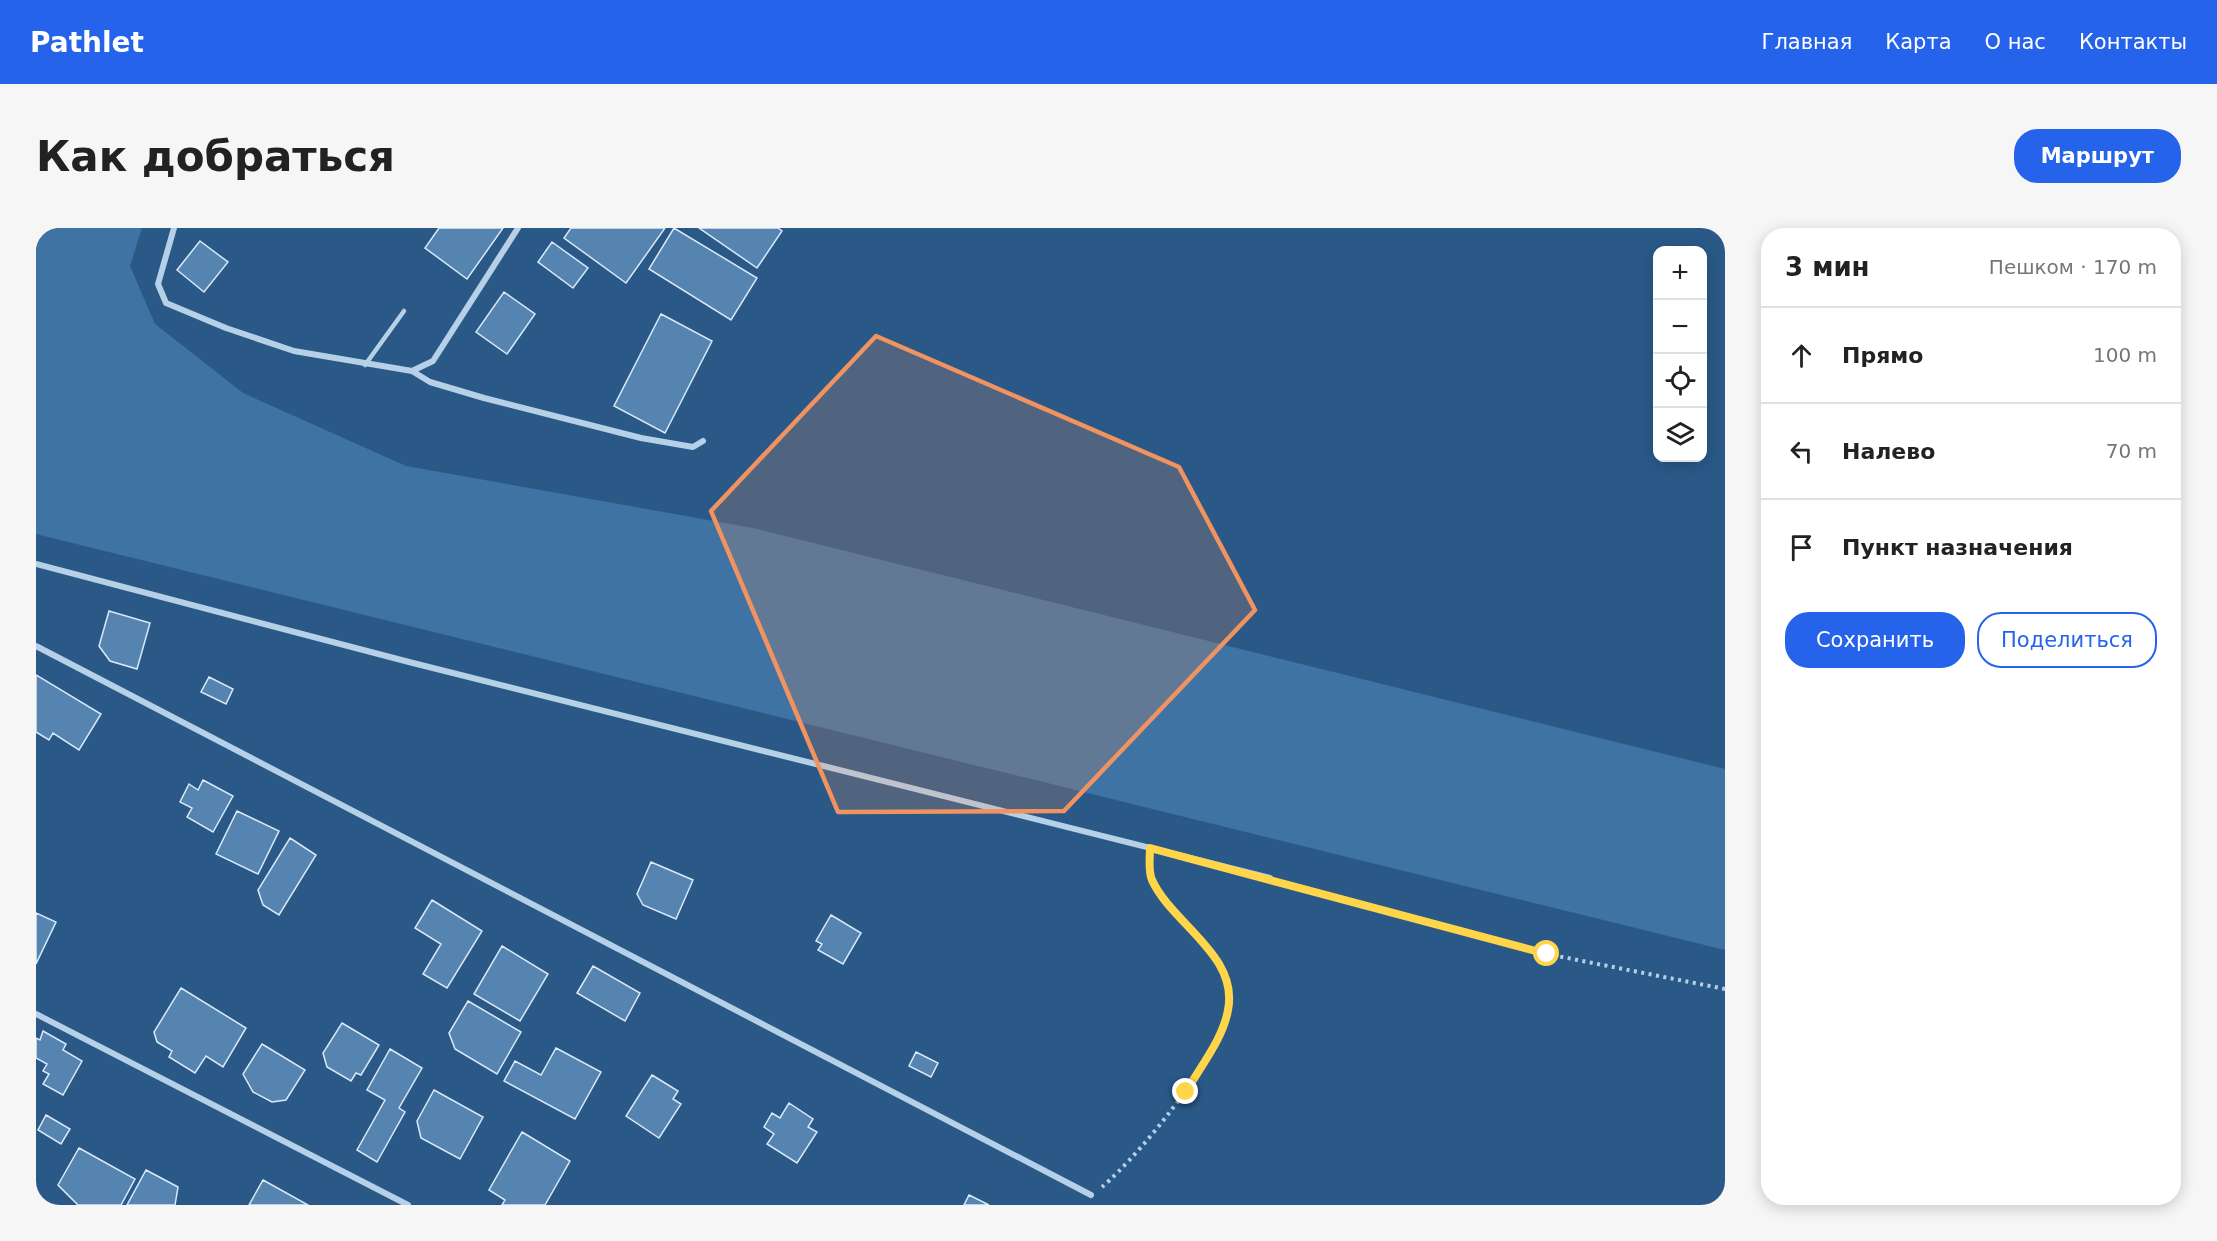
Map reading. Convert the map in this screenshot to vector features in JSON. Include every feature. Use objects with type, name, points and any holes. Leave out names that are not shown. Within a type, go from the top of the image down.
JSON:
[{"type":"street","points":[[174,228],[158,284],[166,303],[226,328],[294,351],[412,372],[430,382],[484,398],[641,438],[693,447],[703,441]]},
{"type":"street","points":[[412,372],[433,361],[518,228]]},
{"type":"street","points":[[36,564],[409,662],[1270,878]]},
{"type":"street","points":[[36,646],[708,993],[1091,1195]]},
{"type":"street","points":[[36,1014],[408,1205]]},
{"type":"lane","points":[[364,365],[404,311]]},
{"type":"path","points":[[1091,1195],[1124,1169],[1186,1092],[1220,1033],[1229,1009],[1227,978],[1210,953],[1162,896],[1151,878],[1150,848]]},
{"type":"path","points":[[1270,878],[1547,954],[1725,989]]},
{"type":"highlighted area","points":[[876,336],[1179,467],[1255,610],[1064,811],[838,812],[711,511]]},
{"type":"shaded area","points":[[36,228],[142,228],[130,266],[155,324],[243,393],[406,466],[753,528],[1725,769],[1725,950],[36,534]]},
{"type":"building","points":[[439,228],[503,228],[467,279],[425,248]]},
{"type":"building","points":[[571,228],[665,228],[626,283],[564,238]]},
{"type":"building","points":[[674,228],[757,278],[731,320],[649,269]]},
{"type":"building","points":[[699,228],[778,228],[782,231],[757,268]]},
{"type":"building","points":[[200,241],[228,262],[204,292],[177,270]]},
{"type":"building","points":[[552,242],[588,268],[573,288],[538,262]]},
{"type":"building","points":[[504,292],[535,314],[507,354],[476,332]]},
{"type":"building","points":[[661,314],[712,341],[665,433],[614,406]]},
{"type":"building","points":[[109,611],[150,623],[137,669],[110,661],[99,646]]},
{"type":"building","points":[[36,675],[101,714],[79,750],[53,733],[49,740],[36,732]]},
{"type":"building","points":[[209,677],[233,689],[226,704],[201,692]]},
{"type":"building","points":[[203,780],[233,796],[213,832],[187,817],[192,808],[180,802],[189,784],[198,790]]},
{"type":"building","points":[[237,811],[279,831],[258,874],[216,854]]},
{"type":"building","points":[[290,838],[316,855],[279,915],[263,905],[258,890]]},
{"type":"building","points":[[651,862],[693,880],[676,919],[643,905],[637,894]]},
{"type":"building","points":[[432,900],[482,931],[447,988],[423,974],[441,944],[415,928]]},
{"type":"building","points":[[36,913],[56,922],[36,964]]},
{"type":"building","points":[[831,915],[861,933],[843,964],[818,950],[822,944],[816,941]]},
{"type":"building","points":[[502,946],[548,974],[520,1021],[474,994]]},
{"type":"building","points":[[593,966],[640,993],[625,1021],[577,993]]},
{"type":"building","points":[[181,988],[246,1028],[223,1067],[206,1056],[195,1073],[169,1057],[172,1051],[157,1042],[154,1032]]},
{"type":"building","points":[[468,1001],[521,1032],[497,1074],[455,1049],[449,1033]]},
{"type":"building","points":[[342,1023],[379,1045],[361,1075],[356,1073],[351,1081],[327,1067],[323,1053]]},
{"type":"building","points":[[43,1031],[66,1044],[63,1050],[82,1061],[63,1095],[43,1084],[49,1074],[43,1071],[47,1064],[36,1058],[36,1038],[40,1040]]},
{"type":"building","points":[[262,1044],[305,1070],[286,1100],[272,1102],[253,1092],[243,1074]]},
{"type":"building","points":[[556,1048],[601,1072],[575,1119],[504,1081],[515,1061],[541,1075]]},
{"type":"building","points":[[390,1049],[422,1068],[399,1108],[405,1112],[377,1162],[357,1150],[385,1100],[367,1090]]},
{"type":"building","points":[[916,1052],[938,1063],[931,1077],[909,1066]]},
{"type":"building","points":[[652,1075],[678,1091],[673,1099],[681,1104],[659,1138],[626,1116]]},
{"type":"building","points":[[434,1090],[483,1117],[460,1159],[421,1138],[417,1121]]},
{"type":"building","points":[[789,1103],[813,1119],[808,1127],[817,1132],[797,1163],[767,1144],[774,1134],[764,1127],[772,1113],[780,1118]]},
{"type":"building","points":[[46,1115],[70,1129],[61,1144],[38,1130]]},
{"type":"building","points":[[522,1132],[570,1161],[545,1205],[502,1205],[505,1200],[489,1190]]},
{"type":"building","points":[[79,1148],[135,1179],[121,1205],[78,1205],[58,1185]]},
{"type":"building","points":[[146,1170],[178,1187],[175,1205],[127,1205]]},
{"type":"building","points":[[263,1180],[308,1205],[249,1205]]},
{"type":"building","points":[[969,1195],[989,1205],[964,1205]]},
{"type":"route","points":[[1186,1092],[1220,1033],[1229,1009],[1227,978],[1210,953],[1162,896],[1151,878],[1150,848],[1270,878],[1547,954]]}]
